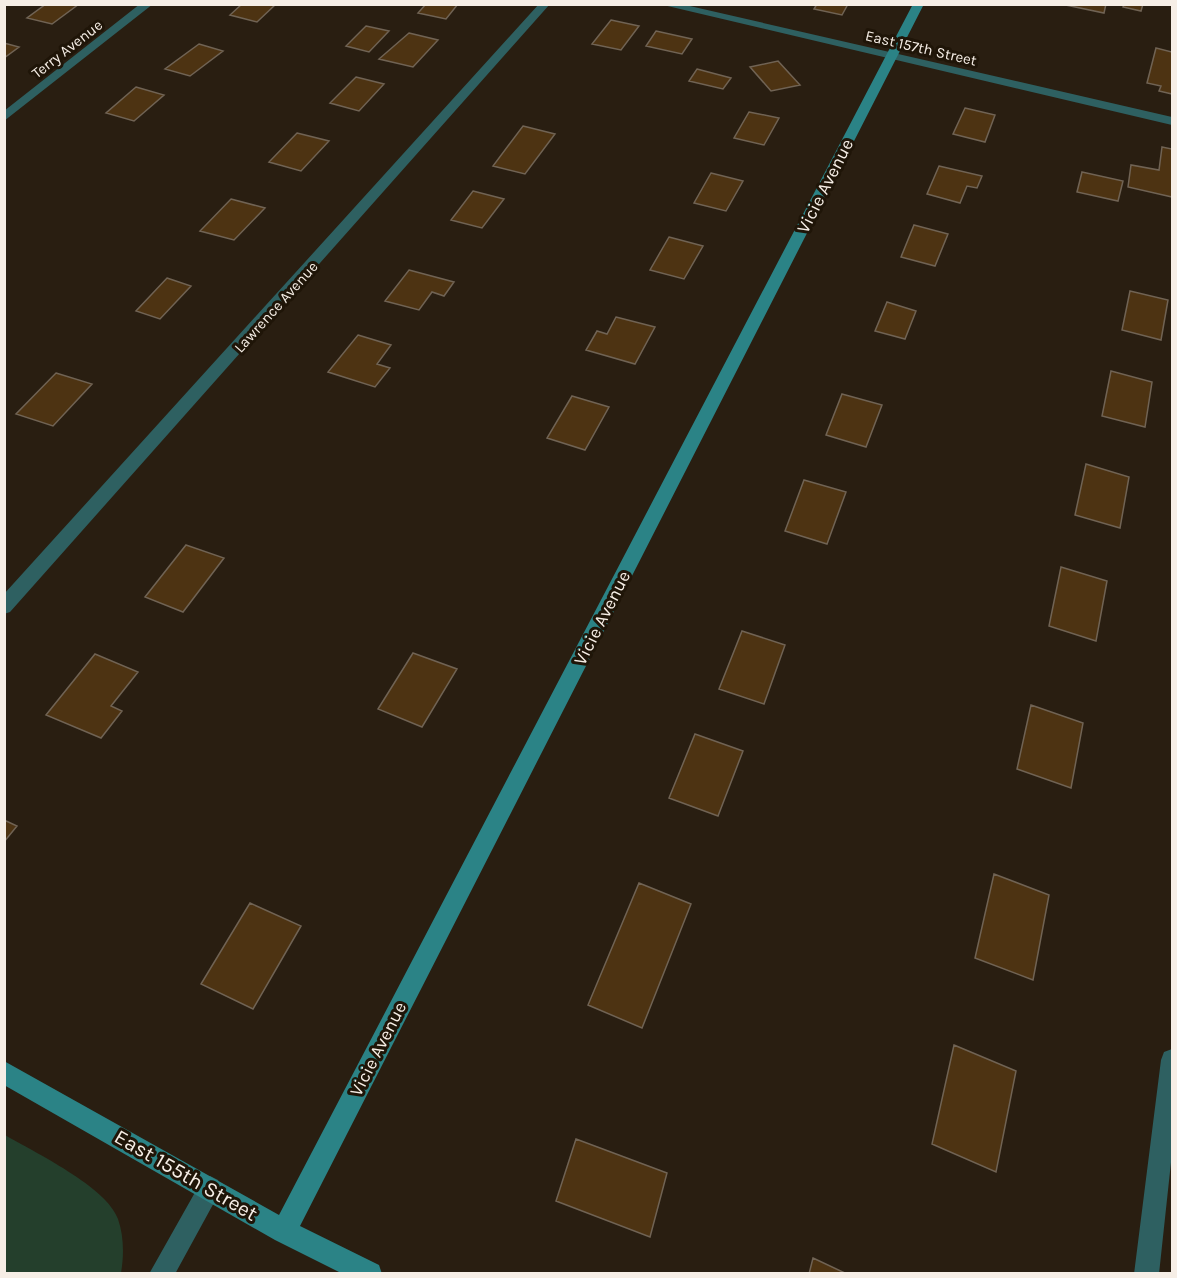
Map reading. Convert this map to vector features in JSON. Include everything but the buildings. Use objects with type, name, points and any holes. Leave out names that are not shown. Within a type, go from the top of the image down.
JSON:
[{"type":"street","name":"Terry Avenue","points":[[4,117],[148,4]]},
{"type":"street","name":"Lawrence Avenue","points":[[4,607],[545,4]]},
{"type":"street","name":"East 157th Street","points":[[664,4],[1173,121]]},
{"type":"street","name":"Vicie Avenue","points":[[284,1230],[919,4]]},
{"type":"street","points":[[1146,1274],[1173,1060]]},
{"type":"street","name":"East 155th Street","points":[[4,1072],[284,1230],[370,1274]]},
{"type":"street","points":[[161,1274],[210,1188]]},
{"type":"green space","points":[[5,1135],[68,1171],[100,1195],[111,1207],[118,1219],[121,1232],[123,1253],[121,1273],[5,1273]]}]
